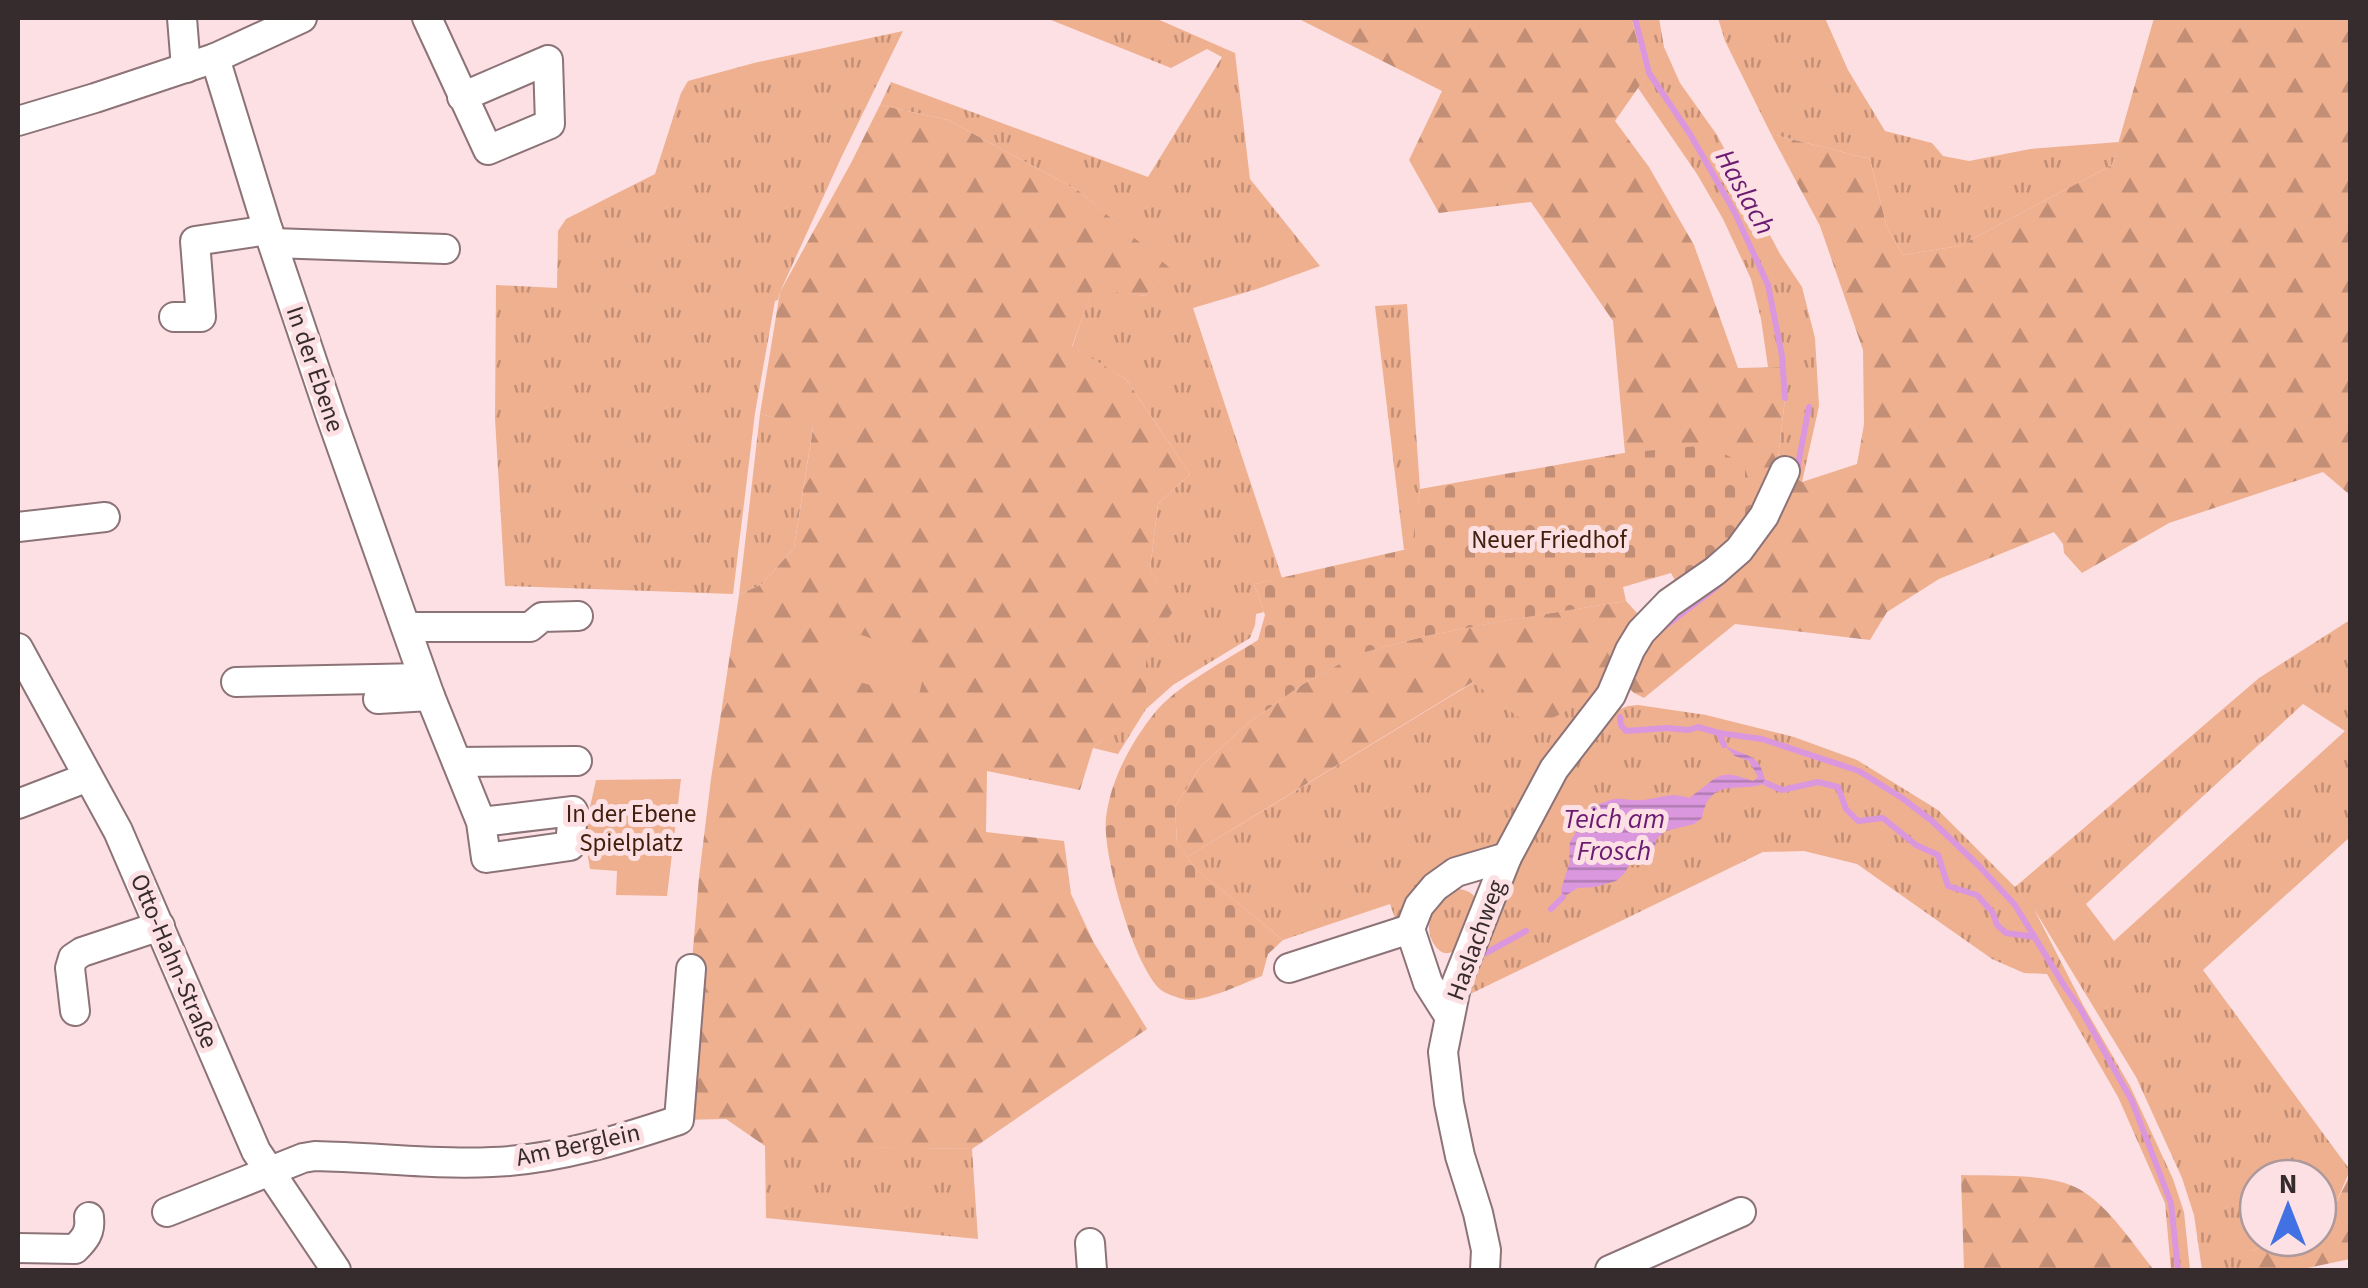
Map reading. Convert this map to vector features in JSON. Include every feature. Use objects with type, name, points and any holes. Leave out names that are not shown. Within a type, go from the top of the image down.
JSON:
[{"type":"street","points":[[182,18],[186,68]]},
{"type":"street","points":[[18,121],[215,58],[302,18]]},
{"type":"street","points":[[427,18],[462,97]]},
{"type":"street","name":"In der Ebene","points":[[215,58],[331,417],[427,687],[482,822]]},
{"type":"street","points":[[174,317],[201,316],[196,241],[270,236],[444,249]]},
{"type":"street","name":"Haslachweg","points":[[1485,1270],[1486,1250],[1460,1156],[1443,1052],[1457,982],[1507,857],[1554,769],[1612,693],[1641,632],[1668,602],[1739,550],[1764,516],[1785,470]]},
{"type":"street","points":[[18,527],[104,516]]},
{"type":"street","points":[[406,627],[530,626],[542,616],[578,616]]},
{"type":"street","name":"Otto-Hahn-Straße","points":[[18,648],[118,831],[256,1151],[336,1270]]},
{"type":"street","points":[[236,682],[427,687]]},
{"type":"street","points":[[378,699],[427,687]]},
{"type":"street","points":[[457,762],[577,761]]},
{"type":"street","points":[[18,804],[88,777]]},
{"type":"street","points":[[1449,1016],[1428,982],[1410,929],[1419,906],[1435,887],[1456,872],[1507,857]]},
{"type":"street","points":[[76,1011],[70,968],[73,958],[160,926]]},
{"type":"street","points":[[1289,968],[1410,929]]},
{"type":"street","name":"Am Berglein","points":[[268,1172],[315,1156],[426,1162],[512,1160],[586,1147],[679,1120],[691,969]]},
{"type":"street","points":[[167,1212],[268,1172]]},
{"type":"street","points":[[1610,1270],[1741,1212]]},
{"type":"street","points":[[18,1248],[75,1249],[87,1236],[89,1216]]},
{"type":"green space","points":[[1046,18],[1155,18],[1235,53],[1250,179],[1320,266],[1193,308],[1282,578],[1254,584],[1264,612],[1256,614],[1250,638],[1173,685],[1146,709],[1118,754],[1093,748],[1146,702],[1146,649],[1171,613],[1150,570],[1158,504],[1190,474],[1126,379],[1072,347],[1093,288],[1145,296],[1170,269],[1079,191],[948,120],[880,105],[891,82],[1148,177],[1222,57],[1207,49],[1171,68]]},
{"type":"green space","points":[[1297,18],[1631,18],[1647,75],[1615,121],[1649,167],[1694,245],[1738,368],[1783,367],[1785,398],[1777,467],[1759,505],[1625,453],[1613,321],[1531,202],[1439,213],[1409,160],[1442,91]]},
{"type":"green space","points":[[1631,18],[1659,18],[1664,47],[1680,83],[1717,135],[1780,254],[1802,287],[1815,338],[1819,406],[1802,482],[1777,467],[1785,398],[1783,367],[1768,367],[1751,279],[1697,174],[1638,88],[1647,74]]},
{"type":"green space","points":[[1718,18],[1825,18],[1848,70],[1885,131],[1932,143],[1943,156],[1969,161],[2030,149],[2119,142],[2112,165],[1959,246],[1903,255],[1887,228],[1870,159],[1771,134],[1725,41]]},
{"type":"green space","points":[[2154,18],[2350,18],[2350,495],[2323,472],[2169,523],[2082,573],[2064,553],[2054,532],[1939,579],[1887,612],[1870,640],[1735,624],[1644,698],[1634,693],[1624,683],[1639,643],[1789,473],[1802,482],[1857,464],[1864,424],[1863,350],[1820,226],[1771,134],[1870,159],[1887,228],[1903,255],[1959,246],[2112,165]]},
{"type":"green space","points":[[903,31],[775,301],[755,413],[733,594],[505,586],[495,419],[496,285],[557,288],[558,231],[566,219],[655,174],[688,81]]},
{"type":"green space","points":[[880,105],[948,120],[1079,191],[1171,269],[1145,296],[1093,289],[1072,346],[1126,379],[1190,474],[1158,504],[1150,570],[1172,613],[1146,649],[1146,703],[1093,748],[1080,790],[987,771],[986,832],[1064,841],[1071,894],[1094,943],[1147,1029],[972,1149],[765,1146],[726,1119],[679,1120],[699,877],[739,595],[762,584],[794,548],[813,428],[760,414],[780,292]]},
{"type":"green space","points":[[1407,304],[1420,489],[1413,548],[1404,550],[1375,306]]},
{"type":"green space","points":[[760,414],[813,427],[794,548],[762,584],[739,595]]},
{"type":"green space","name":"Neuer Friedhof","points":[[1708,445],[1743,464],[1759,505],[1744,528],[1678,586],[1671,573],[1623,587],[1626,601],[1426,636],[1358,654],[1303,684],[1247,724],[1200,767],[1175,807],[1177,843],[1196,869],[1283,940],[1268,954],[1262,976],[1236,987],[1190,1000],[1161,990],[1140,958],[1122,909],[1106,835],[1108,804],[1129,751],[1163,704],[1258,640],[1265,615],[1254,584],[1412,548],[1420,489],[1624,453]]},
{"type":"green space","points":[[1626,601],[1638,614],[1595,697],[1532,728],[1473,682],[1187,857],[1177,843],[1175,807],[1200,767],[1247,724],[1303,684],[1357,654],[1501,621]]},
{"type":"green space","points":[[2350,620],[2350,837],[2203,970],[2350,1170],[2338,1198],[2338,1158],[2238,1158],[2238,1258],[2251,1258],[2251,1270],[2202,1270],[2194,1215],[2182,1178],[2136,1077],[2034,909],[2130,1086],[2173,1179],[2184,1212],[2190,1270],[2171,1270],[2165,1203],[2118,1097],[2047,974],[2024,973],[1992,959],[1857,864],[1804,851],[1763,852],[1464,997],[1470,969],[1543,806],[1615,711],[1628,706],[1706,715],[1794,737],[1857,760],[1938,810],[2015,887],[2259,678]],"holes":[[[2303,704],[2345,731],[2114,941],[2086,904]]]},
{"type":"green space","points":[[837,627],[928,657],[918,699],[815,669]]},
{"type":"green space","points":[[1474,682],[1595,697],[1502,852],[1397,924],[1390,904],[1283,940],[1197,870],[1187,857]]},
{"type":"green space","name":"In der Ebene Spielplatz","points":[[681,779],[667,896],[616,895],[617,871],[590,869],[584,834],[596,780]]},
{"type":"green space","points":[[1456,888],[1474,896],[1476,915],[1459,946],[1444,953],[1431,939],[1430,921],[1436,905]]},
{"type":"green space","points":[[765,1145],[972,1149],[978,1239],[766,1218]]},
{"type":"green space","points":[[2350,1174],[2350,1259],[2298,1270],[2251,1270],[2251,1258],[2338,1258],[2338,1199]]},
{"type":"green space","points":[[1961,1175],[2038,1178],[2079,1189],[2111,1215],[2154,1270],[1964,1270]]},
{"type":"water","name":"Teich am Frosch","points":[[1724,745],[1756,761],[1766,783],[1719,791],[1706,805],[1702,818],[1666,831],[1616,881],[1578,888],[1563,897],[1570,842],[1591,807],[1615,799],[1670,795],[1689,798],[1724,775],[1753,781],[1758,777],[1749,761],[1735,756]]},
{"type":"waterway","name":"Haslach","points":[[1635,18],[1649,73],[1734,211],[1768,285],[1782,356],[1785,398]]},
{"type":"waterway","name":"Haslach","points":[[1796,475],[1809,407]]},
{"type":"waterway","name":"Haslach","points":[[1660,630],[1718,586]]},
{"type":"waterway","points":[[1620,717],[1626,731],[1698,727],[1762,739],[1859,771],[1932,821],[1979,866],[2015,905],[2080,1008],[2132,1101],[2171,1203],[2178,1270]]},
{"type":"waterway","points":[[1719,733],[1724,745]]},
{"type":"waterway","points":[[1766,783],[1782,790],[1818,782],[1838,787],[1846,809],[1858,821],[1883,818],[1916,845],[1938,855],[1948,886],[1977,895],[2006,933],[2035,937]]},
{"type":"waterway","points":[[1551,909],[1563,897]]},
{"type":"waterway","points":[[1486,953],[1526,931]]}]
